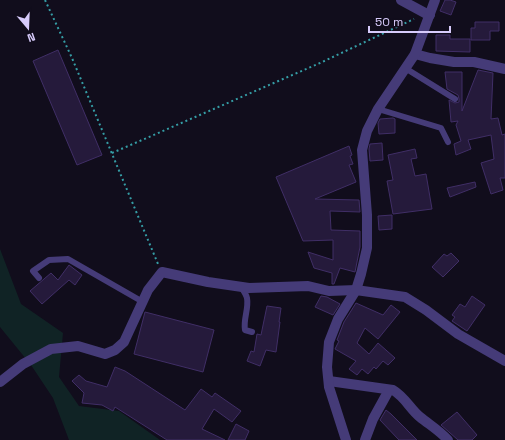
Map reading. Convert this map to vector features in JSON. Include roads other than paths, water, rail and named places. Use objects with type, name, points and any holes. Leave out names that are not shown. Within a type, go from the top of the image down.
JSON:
[{"type":"street","points":[[401,0],[427,14]]},
{"type":"street","points":[[346,440],[329,381],[327,367],[329,342],[338,319],[356,290],[367,248],[367,215],[362,150],[367,130],[378,109],[415,54],[427,14],[435,0]]},
{"type":"street","points":[[415,54],[454,62],[474,62],[505,69]]},
{"type":"street","points":[[0,382],[23,364],[51,349],[78,346],[105,354],[115,350],[124,342],[148,290],[162,272],[208,282],[248,288],[308,286],[329,291],[356,290],[405,297],[426,310],[458,334],[505,361]]},
{"type":"street","points":[[329,381],[389,390],[398,393],[419,416],[441,432],[448,440]]},
{"type":"street","points":[[365,440],[373,419],[389,390]]},
{"type":"lane","points":[[405,68],[455,99]]},
{"type":"lane","points":[[378,109],[441,128],[448,142]]},
{"type":"lane","points":[[39,278],[33,271],[50,260],[68,259],[143,302]]},
{"type":"lane","points":[[241,287],[247,298],[244,324],[245,330],[252,332]]}]
